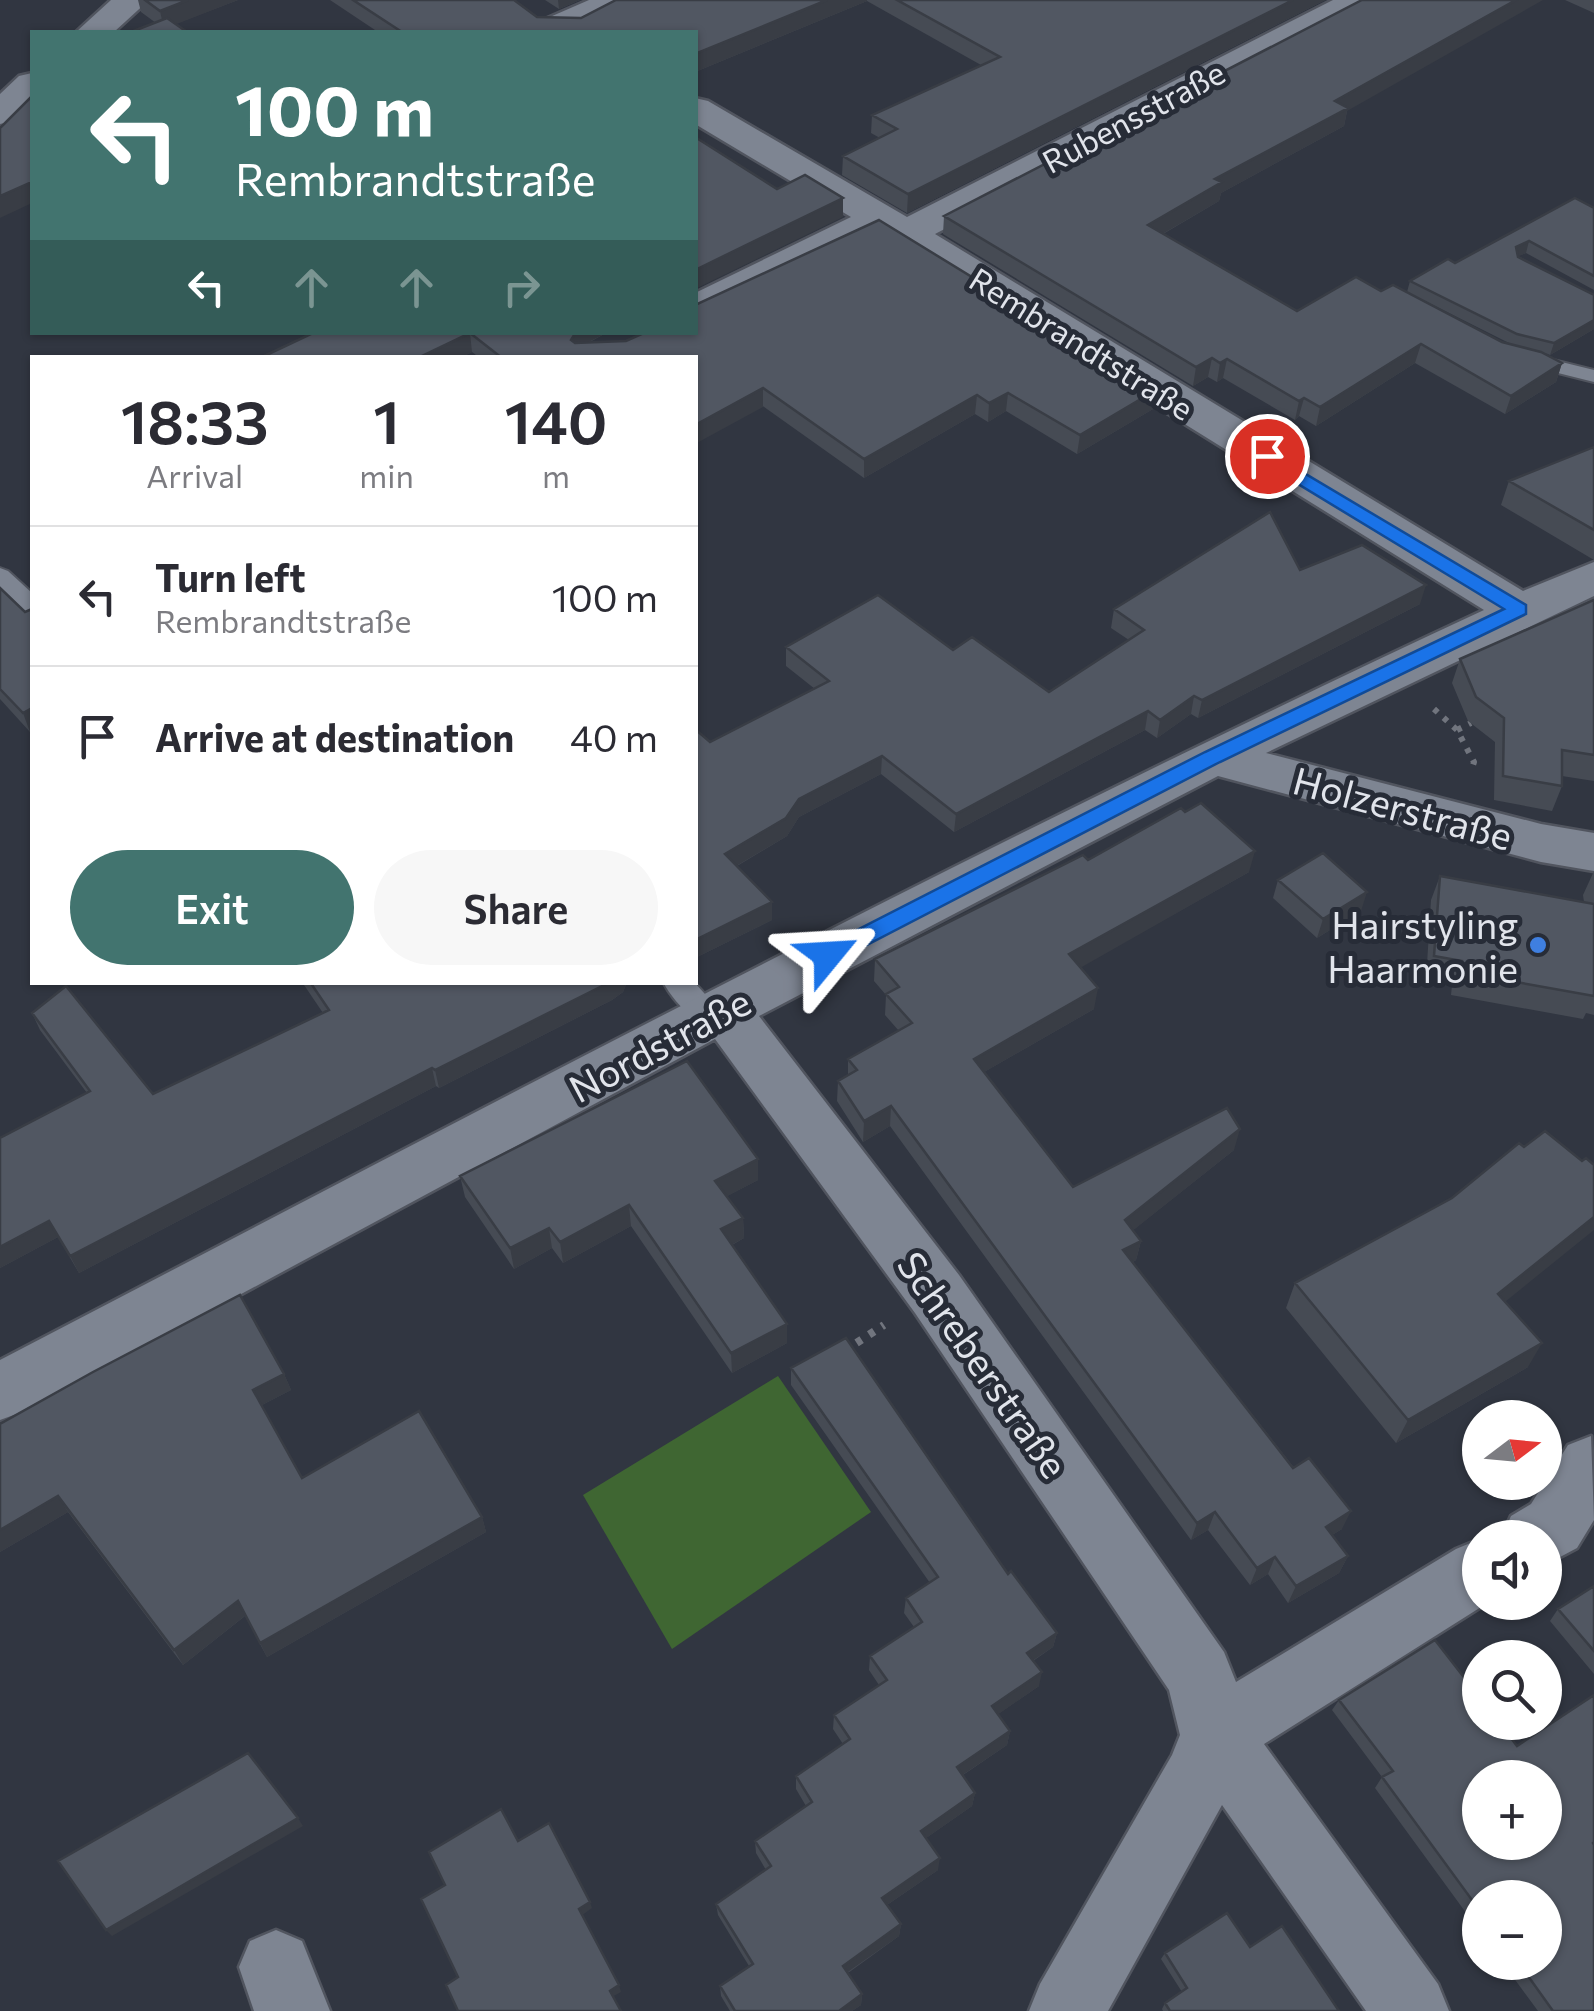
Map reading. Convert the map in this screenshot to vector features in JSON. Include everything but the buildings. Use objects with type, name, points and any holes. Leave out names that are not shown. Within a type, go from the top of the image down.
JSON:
[{"type":"street","points":[[95,30],[132,0]]},
{"type":"street","points":[[550,23],[619,0]]},
{"type":"street","name":"Rubensstraße","points":[[698,308],[893,225],[1358,0]]},
{"type":"street","name":"Rembrandtstraße","points":[[698,111],[893,225],[1520,610]]},
{"type":"street","name":"Nordstraße","points":[[0,1392],[703,1003],[1594,577]]},
{"type":"street","name":"Holzerstraße","points":[[1213,757],[1457,821],[1594,852]]},
{"type":"street","name":"Schreberstraße","points":[[703,1003],[937,1294],[1200,1676],[1215,1736],[1411,2011]]},
{"type":"street","points":[[1558,1520],[1591,1466]]},
{"type":"street","points":[[1067,2011],[1199,1777],[1215,1736],[1462,1582]]},
{"type":"lane","points":[[1505,353],[1594,376]]},
{"type":"lane","points":[[0,576],[30,604]]},
{"type":"path","points":[[1392,671],[1457,730],[1474,762],[1457,821]]},
{"type":"path","points":[[1457,730],[1470,723]]},
{"type":"path","points":[[835,1358],[937,1294]]},
{"type":"green space","points":[[778,1376],[871,1512],[672,1649],[583,1495]]},
{"type":"place","name":"Hairstyling Haarmonie","points":[[1538,945]]},
{"type":"route","points":[[828,955],[1213,757],[1520,610],[1267,456]]}]
